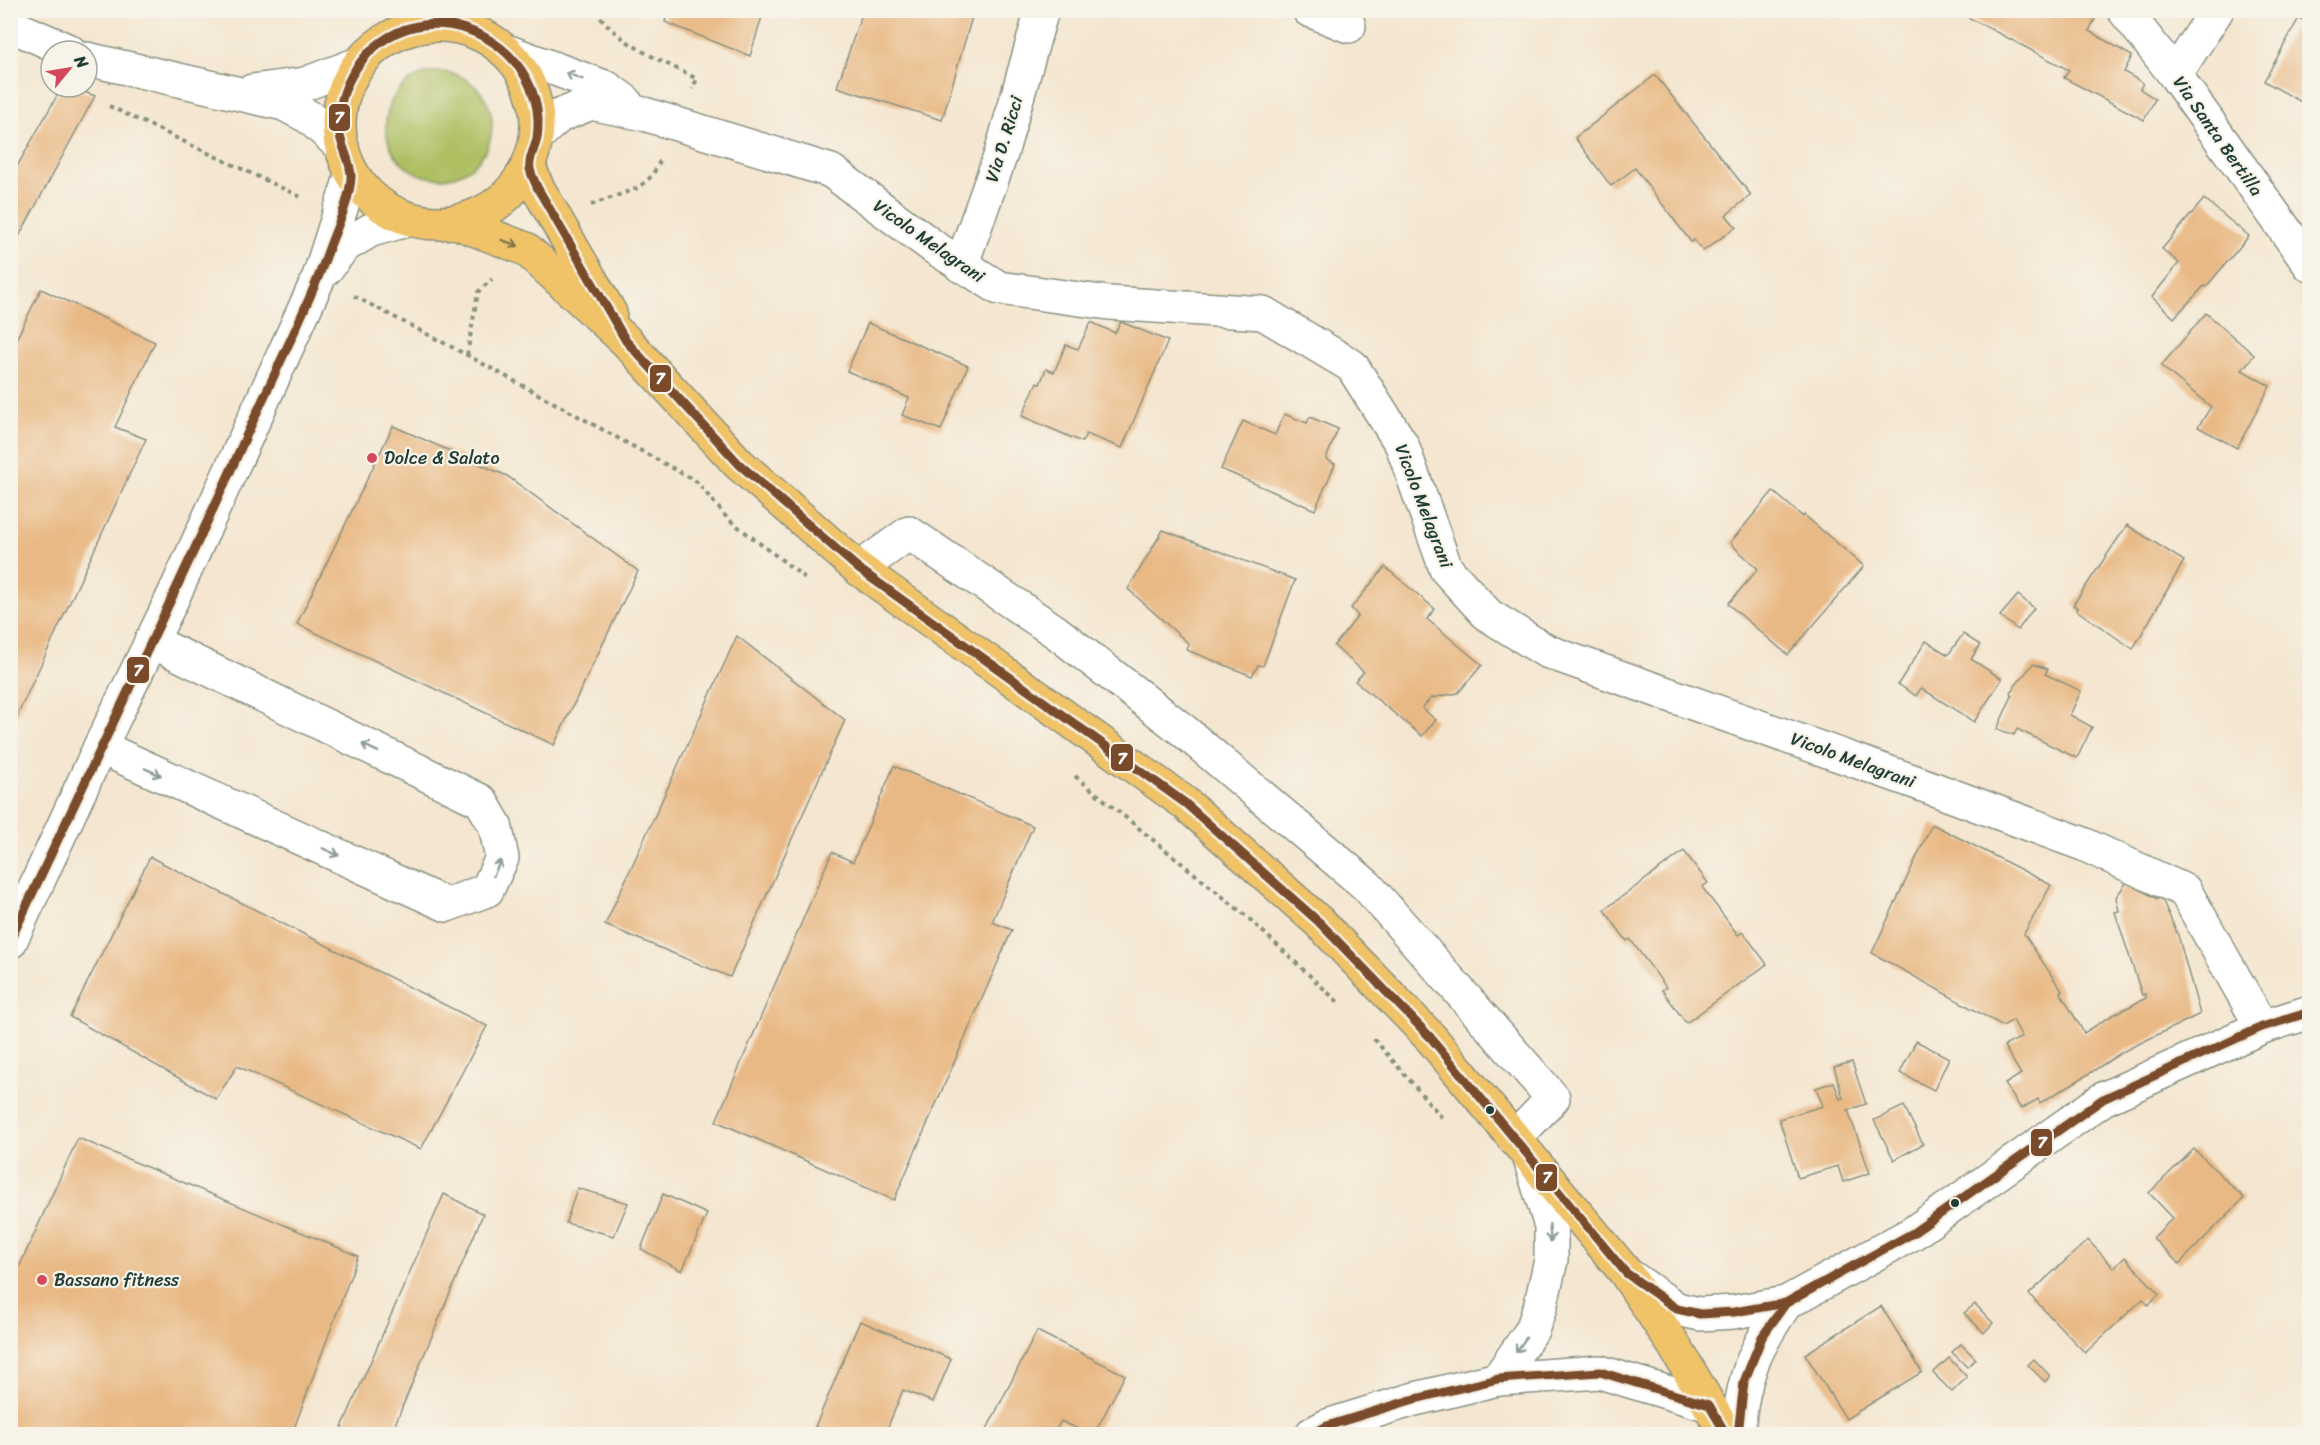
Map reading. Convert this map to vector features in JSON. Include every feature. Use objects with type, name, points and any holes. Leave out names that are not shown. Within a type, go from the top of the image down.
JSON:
[{"type":"main road","points":[[395,10],[347,83],[340,104],[338,126],[347,161],[366,193],[385,209],[407,220],[431,224],[455,222],[485,212],[511,193],[533,151]]},
{"type":"main road","points":[[478,10],[503,48],[526,77],[536,106],[533,151],[537,187],[626,341]]},
{"type":"main road","points":[[368,54],[400,31],[425,25],[450,24],[475,31],[503,48]]},
{"type":"main road","points":[[455,222],[526,249],[626,341],[739,464],[859,568],[1185,803],[1319,922],[1431,1038],[1626,1274],[1674,1345],[1726,1434]]},
{"type":"street","name":"Via D. Ricci","points":[[961,266],[1001,154],[1042,10]]},
{"type":"street","points":[[1309,10],[1349,26]]},
{"type":"street","name":"Via Santa Bertilla","points":[[2124,10],[2175,75],[2310,265]]},
{"type":"street","points":[[2175,75],[2217,10]]},
{"type":"street","points":[[10,25],[42,39]]},
{"type":"street","name":"Vicolo Melagrani","points":[[503,48],[606,88],[644,114]]},
{"type":"street","points":[[240,93],[305,84],[368,54]]},
{"type":"street","points":[[10,942],[319,277],[347,161],[309,117],[284,104],[99,62]]},
{"type":"street","name":"Vicolo Melagrani","points":[[533,151],[559,116],[591,103],[644,114],[831,171],[961,266],[999,288],[1109,303],[1263,313],[1352,366],[1402,445],[1446,570],[1488,615],[1546,651],[2072,840],[2185,891],[2262,1027]]},
{"type":"street","points":[[319,277],[344,246],[371,230],[407,220]]},
{"type":"street","points":[[859,568],[909,533],[1056,632],[1184,731],[1366,886],[1553,1098],[1521,1148],[1551,1226],[1551,1260],[1540,1308],[1532,1330],[1498,1378]]},
{"type":"street","points":[[100,747],[447,905],[487,890],[502,858],[495,825],[481,801],[151,641]]},
{"type":"street","points":[[1626,1274],[1677,1309],[1700,1314],[1734,1312],[1785,1303],[1913,1233],[2103,1099],[2262,1027],[2310,1012]]},
{"type":"street","points":[[1738,1434],[1744,1382],[1762,1336],[1785,1303]]},
{"type":"street","points":[[1312,1434],[1327,1426],[1412,1400],[1498,1378],[1600,1372],[1709,1405]]},
{"type":"path","points":[[595,10],[602,21],[632,45],[697,79],[677,124]]},
{"type":"path","points":[[100,102],[304,199]]},
{"type":"path","points":[[319,277],[467,355],[696,481],[728,519],[815,585]]},
{"type":"path","points":[[1071,772],[1245,915],[1346,1010]]},
{"type":"path","points":[[1371,1036],[1449,1126]]},
{"type":"green space","points":[[439,72],[459,76],[477,87],[488,105],[492,125],[488,145],[477,163],[459,174],[439,178],[419,174],[401,163],[390,145],[386,125],[390,105],[401,87],[419,76]]},
{"type":"building","points":[[668,10],[764,10],[750,56],[665,22]]},
{"type":"building","points":[[863,10],[974,10],[942,120],[837,87]]},
{"type":"building","points":[[1962,10],[2080,10],[2095,19],[2089,31],[2132,56],[2124,72],[2143,83],[2140,89],[2155,99],[2144,120],[2064,78],[2069,70],[1960,13]]},
{"type":"building","points":[[2299,18],[2310,24],[2310,107],[2264,81]]},
{"type":"building","points":[[1655,75],[1751,195],[1726,215],[1736,227],[1703,251],[1694,240],[1691,242],[1635,168],[1611,186],[1575,138]]},
{"type":"building","points":[[55,99],[93,99],[10,253],[10,179]]},
{"type":"building","points":[[2204,199],[2249,236],[2206,287],[2204,286],[2174,318],[2152,297],[2179,263],[2162,249]]},
{"type":"building","points":[[41,289],[155,342],[115,427],[146,439],[10,731],[10,352]]},
{"type":"building","points":[[2206,313],[2254,355],[2242,370],[2270,386],[2237,448],[2198,427],[2211,407],[2161,366]]},
{"type":"building","points":[[1091,322],[1115,333],[1121,322],[1168,341],[1122,448],[1086,434],[1082,442],[1022,416],[1037,382],[1040,384],[1046,369],[1054,372],[1066,345],[1078,349]]},
{"type":"building","points":[[868,323],[968,366],[941,430],[902,415],[909,398],[847,371]]},
{"type":"building","points":[[1284,414],[1307,423],[1310,417],[1338,429],[1326,459],[1335,464],[1315,510],[1221,469],[1243,421],[1275,435]]},
{"type":"building","points":[[393,426],[507,476],[638,571],[554,745],[297,624]]},
{"type":"building","points":[[1773,491],[1864,566],[1788,655],[1728,604],[1758,569],[1730,543]]},
{"type":"building","points":[[2127,525],[2184,561],[2133,649],[2076,610],[2078,608],[2073,605]]},
{"type":"building","points":[[1163,530],[1295,580],[1263,666],[1258,665],[1252,676],[1187,650],[1189,644],[1128,589]]},
{"type":"building","points":[[1385,567],[1435,609],[1427,619],[1482,665],[1458,693],[1431,698],[1422,708],[1436,720],[1422,736],[1355,681],[1364,672],[1334,646],[1358,616],[1351,608]]},
{"type":"building","points":[[2018,595],[2034,608],[2018,630],[2000,616]]},
{"type":"building","points":[[1963,634],[1980,645],[1971,659],[2002,679],[1974,722],[1921,688],[1916,696],[1898,684],[1926,641],[1948,655]]},
{"type":"building","points":[[737,636],[845,720],[730,977],[605,925]]},
{"type":"building","points":[[2033,664],[2048,669],[2045,674],[2081,691],[2070,715],[2092,727],[2077,758],[2017,729],[2014,735],[1997,729],[2012,696],[2010,692]]},
{"type":"building","points":[[894,766],[1033,826],[992,922],[1012,930],[894,1200],[716,1121],[832,852],[853,862]]},
{"type":"building","points":[[1932,824],[2051,885],[2024,934],[2062,991],[2060,992],[2084,1033],[2146,998],[2145,994],[2142,995],[2115,912],[2119,911],[2116,897],[2127,882],[2157,899],[2161,897],[2178,935],[2200,1014],[2124,1051],[2040,1103],[2038,1099],[2021,1109],[2005,1084],[2021,1074],[2004,1046],[2022,1037],[2013,1020],[2003,1026],[1872,953]]},
{"type":"building","points":[[1684,851],[1708,883],[1702,887],[1738,935],[1743,932],[1767,964],[1686,1023],[1662,990],[1666,987],[1630,939],[1627,941],[1604,910]]},
{"type":"building","points":[[150,857],[487,1026],[421,1149],[237,1066],[216,1099],[70,1017]]},
{"type":"building","points":[[1916,1041],[1949,1058],[1934,1090],[1900,1073]]},
{"type":"building","points":[[1852,1062],[1866,1104],[1848,1110],[1870,1173],[1843,1182],[1838,1166],[1798,1178],[1779,1119],[1823,1106],[1816,1088],[1834,1082],[1840,1099],[1843,1098],[1834,1067]]},
{"type":"building","points":[[1904,1106],[1923,1144],[1894,1160],[1874,1120]]},
{"type":"building","points":[[78,1138],[358,1256],[292,1434],[10,1434],[10,1287]]},
{"type":"building","points":[[2194,1149],[2244,1198],[2179,1264],[2153,1238],[2173,1218],[2149,1193]]},
{"type":"building","points":[[577,1188],[628,1203],[614,1236],[566,1223]]},
{"type":"building","points":[[444,1194],[483,1214],[391,1434],[339,1434]]},
{"type":"building","points":[[663,1194],[707,1214],[682,1271],[641,1249]]},
{"type":"building","points":[[2088,1240],[2114,1268],[2125,1257],[2159,1294],[2148,1305],[2143,1299],[2085,1353],[2029,1294]]},
{"type":"building","points":[[1975,1304],[1993,1323],[1984,1333],[1964,1313]]},
{"type":"building","points":[[1881,1306],[1922,1372],[1846,1419],[1805,1354]]},
{"type":"building","points":[[860,1321],[951,1359],[933,1402],[903,1390],[885,1434],[833,1434],[815,1427]]},
{"type":"building","points":[[1037,1331],[1125,1375],[1094,1434],[1089,1434],[1061,1421],[1054,1434],[997,1434],[987,1429]]},
{"type":"building","points":[[1961,1344],[1976,1359],[1967,1367],[1952,1352]]},
{"type":"building","points":[[1949,1358],[1967,1377],[1952,1392],[1933,1373]]},
{"type":"building","points":[[2034,1359],[2050,1376],[2045,1382],[2028,1365]]},
{"type":"transit line","name":"7","points":[[10,941],[180,581],[322,267],[350,188],[351,172],[339,129],[344,93],[351,76],[374,48],[389,37],[405,29],[423,25],[444,25],[465,29],[501,48],[527,79],[535,98],[538,119],[537,138],[530,165],[537,187],[626,341],[739,464],[859,569],[1185,803],[1319,922],[1431,1038],[1626,1273],[1677,1309],[1700,1314],[1734,1312],[1786,1303],[1913,1233],[2103,1099],[2262,1027],[2310,1012]]},
{"type":"transit line","name":"7","points":[[1738,1434],[1744,1382],[1762,1337],[1786,1303],[1816,1286]]},
{"type":"transit line","name":"7","points":[[1312,1434],[1327,1426],[1411,1400],[1498,1379],[1600,1372],[1709,1405],[1726,1434]]},
{"type":"place","name":"Dolce & Salato","points":[[372,458]]},
{"type":"place","name":"Bassano fitness","points":[[42,1280]]}]
